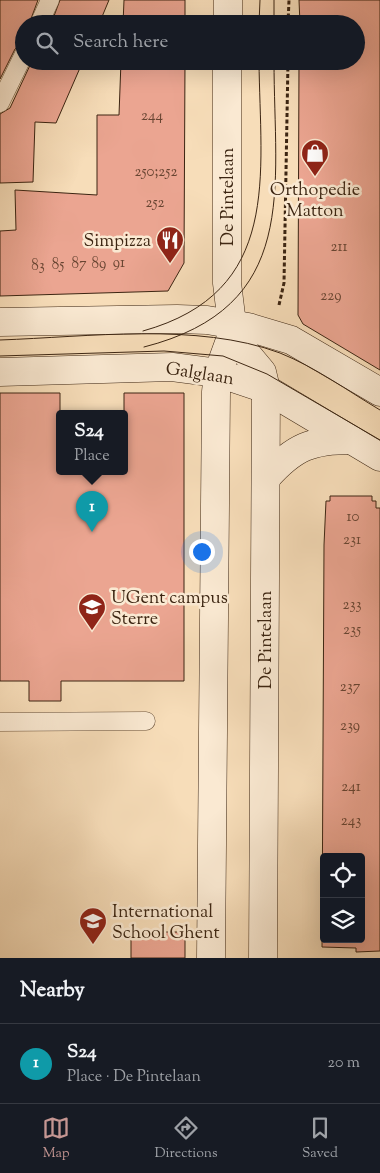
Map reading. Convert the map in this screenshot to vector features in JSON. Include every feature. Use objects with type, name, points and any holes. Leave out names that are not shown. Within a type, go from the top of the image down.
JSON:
[{"type":"street","points":[[228,0],[228,15]]},
{"type":"street","name":"De Pintelaan","points":[[228,70],[226,268],[233,328],[240,346],[265,376],[266,389],[264,958]]},
{"type":"street","points":[[0,322],[177,319],[233,328],[291,340],[380,392]]},
{"type":"street","name":"De Pintelaan","points":[[211,958],[216,392],[218,373],[233,328]]},
{"type":"street","name":"Galglaan","points":[[0,372],[172,366],[218,373],[266,389],[380,457]]},
{"type":"street","points":[[266,477],[283,460],[303,446],[324,440],[351,440]]},
{"type":"lane","points":[[43,15],[50,0]]},
{"type":"lane","points":[[0,103],[16,70]]},
{"type":"lane","points":[[0,722],[146,721]]},
{"type":"path","points":[[288,15],[289,0]]},
{"type":"path","points":[[284,283],[288,70]]},
{"type":"building","points":[[0,0],[38,0],[32,15],[15,15],[15,49],[0,79]]},
{"type":"building","points":[[60,0],[109,0],[103,15],[54,15]]},
{"type":"building","points":[[124,0],[185,0],[185,15],[123,15]]},
{"type":"building","points":[[299,0],[380,0],[380,370],[303,324],[298,315],[299,70],[365,70],[365,15],[300,15]]},
{"type":"building","points":[[28,70],[79,70],[56,123],[35,122],[33,182],[0,183],[0,114],[10,108]]},
{"type":"building","points":[[121,70],[185,70],[184,263],[168,291],[0,296],[0,231],[16,230],[15,190],[97,195],[97,115],[119,115]]},
{"type":"building","points":[[0,393],[60,393],[60,410],[56,410],[56,475],[128,475],[128,410],[124,410],[124,393],[184,393],[184,681],[61,681],[61,701],[29,701],[29,681],[0,681]]},
{"type":"building","points":[[330,496],[372,496],[372,501],[376,501],[376,508],[380,508],[380,951],[356,952],[356,948],[322,947],[322,943],[365,943],[365,853],[322,853],[324,545],[326,501],[330,501]]},
{"type":"building","points":[[131,932],[185,932],[185,958],[131,958]]},
{"type":"tram line","points":[[259,15],[260,0]]},
{"type":"tram line","points":[[274,0],[274,15]]},
{"type":"tram line","points":[[143,331],[188,313],[220,288],[241,258],[254,224],[260,186],[259,70]]},
{"type":"tram line","points":[[144,347],[195,328],[231,303],[254,273],[268,237],[274,197],[276,154],[274,70]]},
{"type":"tram line","points":[[0,340],[178,334],[214,337],[248,343],[280,353],[306,365],[380,410]]},
{"type":"tram line","points":[[0,356],[164,351],[223,356],[267,374],[380,440]]},
{"type":"place","name":"Orthopedie Matton","points":[[315,177]]},
{"type":"place","name":"Simpizza","points":[[170,264]]},
{"type":"place","name":"S24","points":[[92,532]]},
{"type":"place","name":"UGent campus Sterre","points":[[92,631]]},
{"type":"place","name":"International School Ghent","points":[[93,945]]}]
